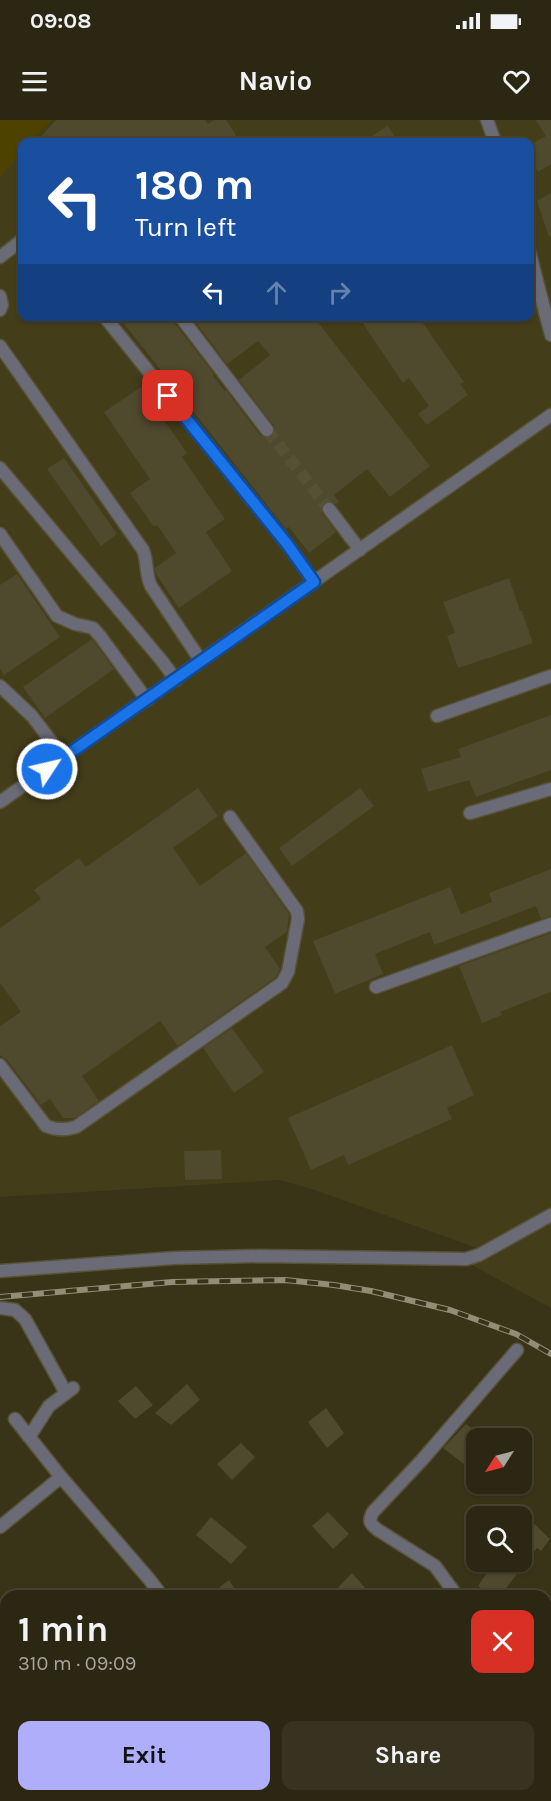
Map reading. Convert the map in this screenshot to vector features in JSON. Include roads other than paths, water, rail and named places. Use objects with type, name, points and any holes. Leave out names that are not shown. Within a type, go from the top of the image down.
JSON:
[{"type":"street","points":[[487,120],[494,138]]},
{"type":"street","points":[[0,257],[18,243]]},
{"type":"street","points":[[534,269],[551,335]]},
{"type":"street","points":[[0,296],[2,305],[0,310]]},
{"type":"street","points":[[108,321],[258,507],[314,582]]},
{"type":"street","points":[[184,321],[267,430]]},
{"type":"street","points":[[0,346],[143,550],[146,572],[151,586],[201,662]]},
{"type":"street","points":[[0,802],[551,415]]},
{"type":"street","points":[[0,468],[176,680]]},
{"type":"street","points":[[329,509],[360,550]]},
{"type":"street","points":[[0,534],[57,616],[75,624],[93,628],[147,700]]},
{"type":"street","points":[[437,716],[551,676]]},
{"type":"street","points":[[0,686],[39,724],[63,758]]},
{"type":"street","points":[[470,813],[551,789]]},
{"type":"street","points":[[0,1065],[46,1126],[60,1129],[76,1127],[282,983],[288,972],[298,919],[297,911],[230,817]]},
{"type":"street","points":[[376,987],[551,924]]},
{"type":"street","points":[[0,1271],[185,1258],[260,1256],[466,1259],[479,1255],[551,1215]]},
{"type":"street","points":[[0,1308],[15,1310],[25,1319],[70,1391],[42,1413],[30,1437]]},
{"type":"street","points":[[453,1590],[435,1566],[378,1530],[371,1524],[370,1518],[517,1350]]},
{"type":"street","points":[[15,1419],[157,1590]]},
{"type":"street","points":[[0,1527],[61,1477]]},
{"type":"tunnel","points":[[267,430],[329,509]]},
{"type":"railway","points":[[0,1297],[172,1282],[285,1280],[334,1285],[371,1291],[450,1310],[516,1334],[551,1354]]}]
